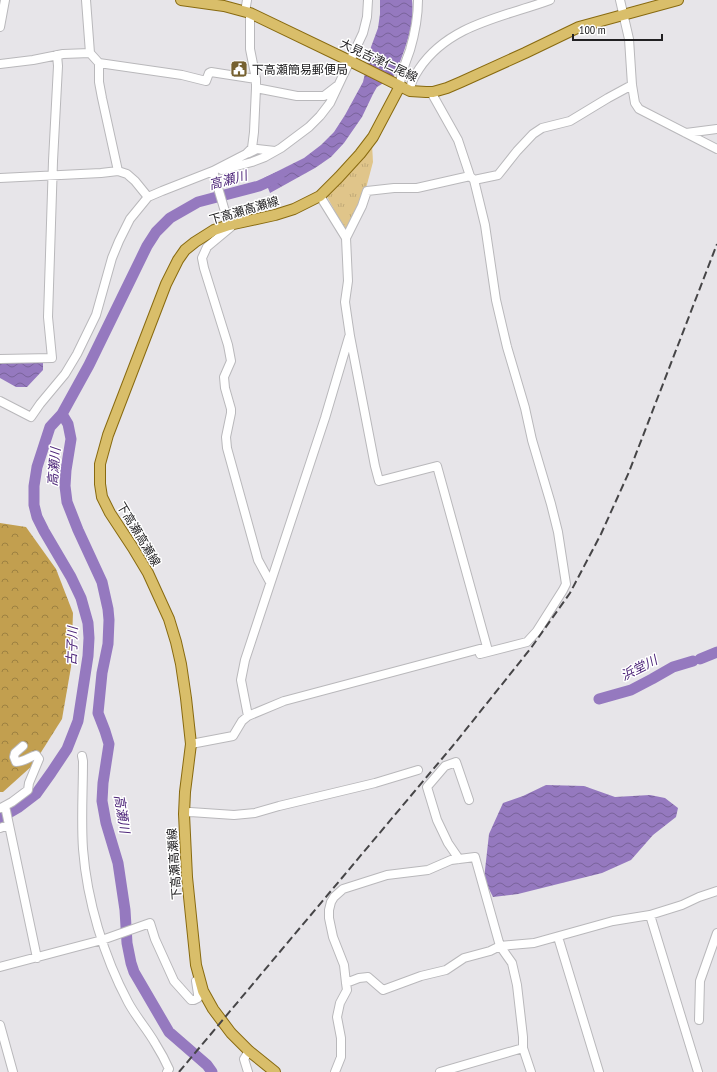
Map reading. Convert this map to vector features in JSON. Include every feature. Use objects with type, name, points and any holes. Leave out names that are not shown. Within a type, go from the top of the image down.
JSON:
[{"type":"main road","name":"大見吉津仁尾線","points":[[181,0],[224,6],[247,13],[410,91],[419,92],[431,92],[447,88],[580,27],[678,0]]},
{"type":"main road","name":"下高瀬高瀬線","points":[[275,1072],[249,1051],[231,1033],[213,1009],[203,991],[196,965],[187,877],[184,814],[191,744],[181,664],[169,619],[148,573],[110,513],[102,496],[100,484],[100,464],[108,435],[166,284],[178,260],[185,250],[214,230],[294,209],[320,196],[340,177],[373,137],[400,86]]},
{"type":"street","points":[[0,27],[5,0]]},
{"type":"street","points":[[86,0],[90,53],[99,63],[182,75],[206,81],[209,73],[211,72],[256,79]]},
{"type":"street","points":[[246,154],[252,148],[256,88],[256,79],[250,49],[247,0]]},
{"type":"street","points":[[213,171],[252,162],[265,157],[281,148],[309,127],[320,116],[330,103],[341,82],[363,33],[367,17],[368,0]]},
{"type":"street","points":[[400,86],[404,66],[414,34],[417,19],[418,0]]},
{"type":"street","points":[[410,91],[410,86],[424,62],[436,48],[456,34],[472,26],[504,14],[550,0]]},
{"type":"street","points":[[620,0],[629,39],[632,85],[635,103],[639,109],[717,149]]},
{"type":"street","points":[[0,64],[56,55],[90,53]]},
{"type":"street","points":[[0,359],[52,358],[48,317],[58,66],[56,55]]},
{"type":"street","points":[[99,63],[99,82],[118,171]]},
{"type":"street","points":[[256,88],[297,96],[324,96],[341,82]]},
{"type":"street","points":[[346,238],[362,206],[367,191],[394,188],[417,188],[498,175],[533,134],[542,128],[570,121],[632,85]]},
{"type":"street","points":[[431,92],[458,140],[472,178],[485,225],[496,300],[507,347],[558,532],[566,584],[537,631],[527,642],[480,654]]},
{"type":"street","points":[[686,134],[717,129]]},
{"type":"street","points":[[0,401],[31,417],[65,374],[77,354],[96,315],[112,258],[119,241],[130,220],[148,197],[213,171],[257,149],[275,151]]},
{"type":"street","points":[[0,178],[118,171],[126,174],[135,181],[148,197]]},
{"type":"street","points":[[213,171],[229,225],[231,227],[207,248],[202,258],[228,345],[231,361],[224,377],[225,388],[231,409],[226,437],[227,448],[258,560],[270,582]]},
{"type":"street","points":[[191,744],[233,736],[242,721],[248,716],[284,701],[486,647],[436,466],[379,481],[350,336],[345,302],[348,281],[346,238],[320,196]]},
{"type":"street","points":[[248,716],[242,680],[245,660],[325,418],[350,336]]},
{"type":"street","points":[[23,746],[15,753],[14,757],[16,762],[20,762],[30,756],[36,755],[39,759],[29,783],[28,790],[12,802],[2,807],[8,824],[37,958]]},
{"type":"street","points":[[82,756],[84,855],[96,922],[115,975],[128,1003],[155,1042],[169,1069],[167,1072]]},
{"type":"street","points":[[459,859],[448,843],[437,820],[427,787],[445,766],[456,762],[469,800]]},
{"type":"street","points":[[184,814],[190,812],[234,815],[255,813],[375,783],[418,770]]},
{"type":"street","points":[[0,828],[8,824]]},
{"type":"street","points":[[335,1072],[341,1057],[341,1038],[337,1017],[340,1003],[347,990],[344,965],[332,937],[329,918],[329,910],[334,897],[343,889],[387,875],[428,870],[451,860],[475,857],[500,946],[512,963],[517,985],[523,1048],[531,1072]]},
{"type":"street","points":[[346,983],[359,978],[368,977],[383,990],[420,976],[446,970],[464,958],[500,946],[534,944],[613,921],[650,915],[682,905],[717,891]]},
{"type":"street","points":[[650,915],[698,1072]]},
{"type":"street","points":[[0,967],[103,940],[150,923],[155,939],[174,981],[191,1000],[198,998],[196,965]]},
{"type":"street","points":[[699,1020],[700,981],[717,933]]},
{"type":"street","points":[[558,937],[599,1072]]},
{"type":"street","points":[[0,1025],[13,1072]]},
{"type":"street","points":[[440,1072],[523,1048]]},
{"type":"street","points":[[248,1072],[244,1059],[249,1051]]},
{"type":"green space","points":[[372,144],[373,162],[365,192],[346,232],[325,193]]},
{"type":"green space","points":[[0,523],[26,527],[56,569],[73,613],[71,667],[62,719],[33,765],[3,792],[0,792]]},
{"type":"water","points":[[380,0],[412,0],[413,9],[411,28],[396,72],[393,77],[377,87],[362,117],[344,143],[331,157],[315,168],[270,193],[264,178],[304,158],[321,145],[334,132],[345,115],[363,82],[371,47],[378,28]]},
{"type":"water","points":[[0,362],[43,362],[43,370],[27,387],[16,387],[0,378]]},
{"type":"water","points":[[546,785],[584,786],[615,797],[650,795],[665,798],[678,808],[676,817],[653,835],[631,860],[602,873],[518,894],[493,897],[484,879],[489,834],[503,803],[523,796]]},
{"type":"waterway","name":"古子川","points":[[0,818],[19,807],[36,794],[67,749],[78,721],[88,656],[88,623],[81,598],[71,577],[44,531],[37,517],[34,505],[34,486],[37,467],[50,427],[62,414],[89,365],[147,246],[156,232],[170,218],[198,202],[259,186],[279,177]]},
{"type":"waterway","name":"高瀬川","points":[[62,414],[68,424],[71,439],[66,470],[65,486],[67,502],[102,582],[108,609],[108,644],[102,673],[98,713],[109,744],[103,783],[102,801],[106,823],[118,863],[125,910],[127,943],[131,963],[134,972],[169,1032],[207,1065],[212,1072]]},
{"type":"waterway","name":"浜堂川","points":[[700,659],[717,652]]},
{"type":"waterway","name":"浜堂川","points":[[599,699],[631,690],[673,667],[693,661]]},
{"type":"railway","points":[[179,1072],[456,742],[531,648],[570,593],[601,534],[629,472],[717,244]]},
{"type":"place","name":"下高瀬簡易郵便局","points":[[239,69]]}]
